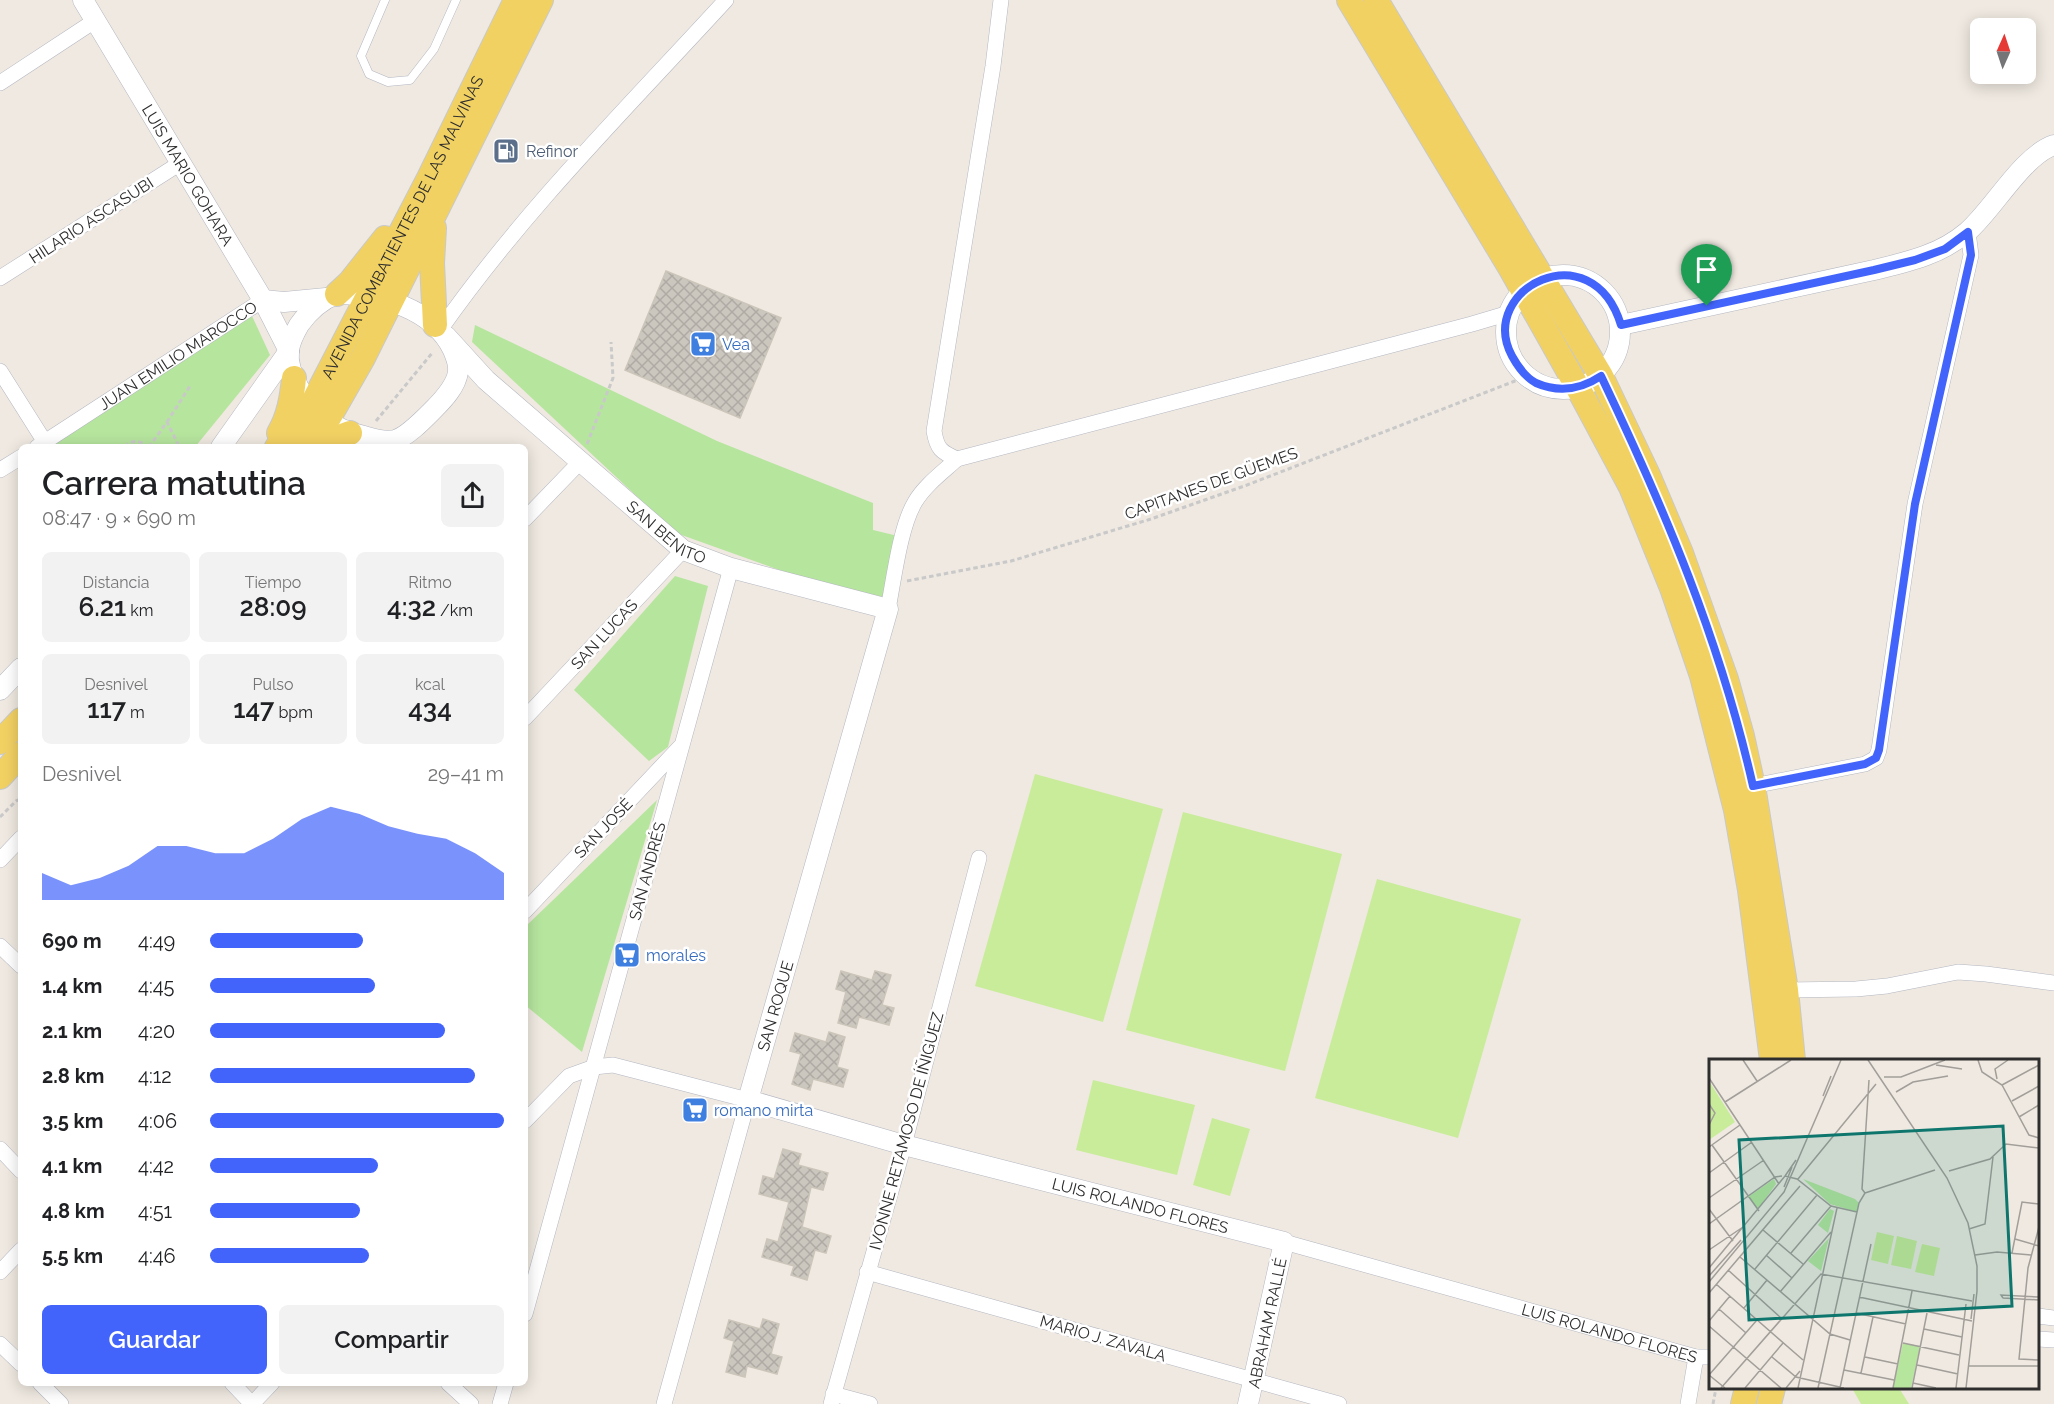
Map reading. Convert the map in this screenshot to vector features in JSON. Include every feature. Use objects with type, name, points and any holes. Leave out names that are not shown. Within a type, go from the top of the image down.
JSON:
[{"type":"main road","name":"AVENIDA COMBATIENTES DE LAS MALVINAS","points":[[307,444],[368,296],[516,0]]},
{"type":"main road","name":"AVENIDA COMBATIENTES DE LAS MALVINAS","points":[[281,444],[343,396],[393,302],[541,0]]},
{"type":"main road","points":[[1349,0],[1534,285],[1601,376],[1648,475],[1681,553],[1726,679],[1753,786],[1786,990],[1793,1059]]},
{"type":"main road","points":[[1376,0],[1534,285],[1554,387],[1631,487],[1672,588],[1702,676],[1736,810],[1750,890],[1772,1059]]},
{"type":"main road","points":[[332,296],[376,251],[429,178]]},
{"type":"main road","points":[[435,217],[432,263],[440,330]]},
{"type":"main road","points":[[273,444],[285,423],[291,404],[294,378]]},
{"type":"main road","points":[[324,444],[357,434]]},
{"type":"main road","points":[[0,742],[18,723]]},
{"type":"main road","points":[[0,777],[18,757]]},
{"type":"main road","points":[[1743,1404],[1747,1389]]},
{"type":"main road","points":[[1769,1404],[1773,1389]]},
{"type":"street","name":"LUIS MARIO GOHARA","points":[[83,0],[263,300],[289,351],[294,378]]},
{"type":"street","points":[[294,378],[319,413],[357,434],[393,443],[420,423],[454,385],[458,373],[458,362],[440,330],[464,295],[525,218],[726,0]]},
{"type":"street","points":[[957,459],[943,453],[936,444],[934,431],[993,66],[1001,0]]},
{"type":"street","points":[[0,82],[96,20]]},
{"type":"street","points":[[1621,325],[1874,270],[1915,260],[1945,249],[1968,232],[2031,160],[2054,145]]},
{"type":"street","name":"HILARIO ASCASUBI","points":[[0,278],[182,162]]},
{"type":"street","points":[[1753,786],[1865,764],[1876,758],[1915,504],[1971,255],[1968,232]]},
{"type":"street","points":[[1560,275],[1577,277],[1593,283],[1606,294],[1616,309],[1621,325],[1620,344],[1613,362],[1601,376],[1590,383],[1554,387],[1518,367],[1509,350],[1506,332],[1509,313],[1515,301],[1534,285],[1560,275]]},
{"type":"street","points":[[223,444],[289,351],[295,332],[304,319],[313,308],[332,296]]},
{"type":"street","name":"JUAN EMILIO MAROCCO","points":[[45,444],[263,300],[284,302],[332,296],[368,296],[393,302]]},
{"type":"street","name":"SAN BENITO","points":[[393,302],[440,330],[486,380],[683,549],[731,568],[888,609]]},
{"type":"street","points":[[888,609],[902,537],[914,503],[923,491],[957,459],[1509,313]]},
{"type":"street","points":[[0,371],[42,444]]},
{"type":"street","points":[[454,385],[473,380],[486,380]]},
{"type":"street","points":[[0,470],[18,459]]},
{"type":"street","points":[[528,516],[579,462]]},
{"type":"street","name":"SAN LUCAS","points":[[528,715],[683,549]]},
{"type":"street","name":"SAN ANDRÉS","points":[[528,1303],[731,568]]},
{"type":"street","name":"SAN ROQUE","points":[[664,1404],[888,609]]},
{"type":"street","points":[[0,678],[18,669]]},
{"type":"street","points":[[0,690],[18,670]]},
{"type":"street","name":"SAN JOSÉ","points":[[528,907],[681,746]]},
{"type":"street","points":[[0,860],[18,841]]},
{"type":"street","name":"IVONNE RETAMOSO DE ÍÑIGUEZ","points":[[832,1399],[979,858]]},
{"type":"street","points":[[0,946],[18,963]]},
{"type":"street","points":[[1786,990],[1887,986],[1958,972],[2054,983]]},
{"type":"street","name":"LUIS ROLANDO FLORES","points":[[528,1118],[569,1076],[594,1067],[613,1065],[903,1144],[1284,1242],[1703,1358]]},
{"type":"street","points":[[0,1149],[18,1168]]},
{"type":"street","name":"ABRAHAM RALLÉ","points":[[1248,1404],[1255,1381],[1284,1242]]},
{"type":"street","points":[[0,1272],[18,1253]]},
{"type":"street","name":"MARIO J. ZAVALA","points":[[867,1272],[1339,1404]]},
{"type":"street","points":[[2039,1316],[2054,1318]]},
{"type":"street","points":[[2039,1339],[2054,1340]]},
{"type":"street","points":[[0,1344],[18,1361]]},
{"type":"street","points":[[1688,1404],[1703,1358]]},
{"type":"street","points":[[43,1386],[61,1404]]},
{"type":"street","points":[[235,1386],[252,1404],[269,1386]]},
{"type":"street","points":[[451,1386],[471,1404]]},
{"type":"street","points":[[500,1404],[505,1386]]},
{"type":"street","points":[[832,1399],[870,1404]]},
{"type":"lane","points":[[385,0],[361,56],[369,74],[388,82],[410,80],[434,49],[456,0]]},
{"type":"path","points":[[357,434],[440,330]]},
{"type":"path","points":[[579,462],[613,378],[610,342]]},
{"type":"path","name":"CAPITANES DE GÜEMES","points":[[902,582],[1011,561],[1150,519],[1247,485],[1515,381],[1554,387]]},
{"type":"path","points":[[150,444],[190,387]]},
{"type":"path","points":[[167,422],[178,444]]},
{"type":"path","points":[[128,444],[135,441],[144,444]]},
{"type":"path","points":[[0,817],[18,800]]},
{"type":"path","points":[[1713,1404],[1716,1389]]},
{"type":"green space","points":[[252,316],[270,355],[197,444],[46,444],[45,442]]},
{"type":"green space","points":[[475,325],[717,441],[873,503],[873,530],[902,537],[888,609],[676,533],[472,342]]},
{"type":"green space","points":[[675,576],[708,586],[668,747],[649,761],[574,690]]},
{"type":"green space","points":[[1035,774],[1163,809],[1103,1022],[975,986]]},
{"type":"green space","points":[[657,800],[582,1052],[528,1007],[528,924]]},
{"type":"green space","points":[[1183,812],[1342,854],[1285,1071],[1126,1030]]},
{"type":"green space","points":[[1377,879],[1521,919],[1458,1138],[1315,1098]]},
{"type":"green space","points":[[1093,1080],[1195,1105],[1177,1175],[1076,1150]]},
{"type":"green space","points":[[1212,1118],[1250,1129],[1230,1196],[1193,1185]]},
{"type":"green space","points":[[1853,1389],[1900,1389],[1909,1404],[1861,1404]]},
{"type":"building","name":"Vea","points":[[666,271],[781,318],[740,418],[625,370]]},
{"type":"building","points":[[841,971],[872,980],[875,971],[891,975],[882,1005],[894,1008],[889,1025],[859,1017],[856,1028],[838,1023],[846,992],[836,989]]},
{"type":"building","points":[[829,1032],[845,1037],[837,1067],[848,1070],[843,1087],[813,1079],[810,1090],[792,1084],[801,1054],[790,1051],[795,1033],[826,1042]]},
{"type":"building","points":[[783,1149],[801,1154],[798,1165],[828,1173],[823,1190],[811,1187],[802,1227],[831,1236],[826,1253],[815,1250],[807,1280],[791,1275],[794,1266],[762,1257],[767,1239],[778,1242],[789,1202],[759,1194],[763,1176],[774,1179]]},
{"type":"building","points":[[763,1319],[779,1324],[771,1354],[782,1357],[777,1374],[747,1366],[745,1377],[726,1372],[734,1341],[724,1338],[729,1320],[760,1329]]},
{"type":"place","name":"Refinor","points":[[506,151]]},
{"type":"place","name":"Vea","points":[[703,344]]},
{"type":"place","name":"morales","points":[[627,955]]},
{"type":"place","name":"romano mirta","points":[[695,1110]]},
{"type":"route","points":[[1968,232],[1971,255],[1915,504],[1879,750],[1876,758],[1865,764],[1753,786],[1726,679],[1681,553],[1648,475],[1601,376],[1578,388],[1563,390],[1547,388],[1531,380],[1518,367],[1509,350],[1506,332],[1509,313],[1515,301],[1533,284],[1560,275],[1577,277],[1593,283],[1606,294],[1616,309],[1621,325],[1707,306],[1915,260],[1945,249],[1968,232]]}]
